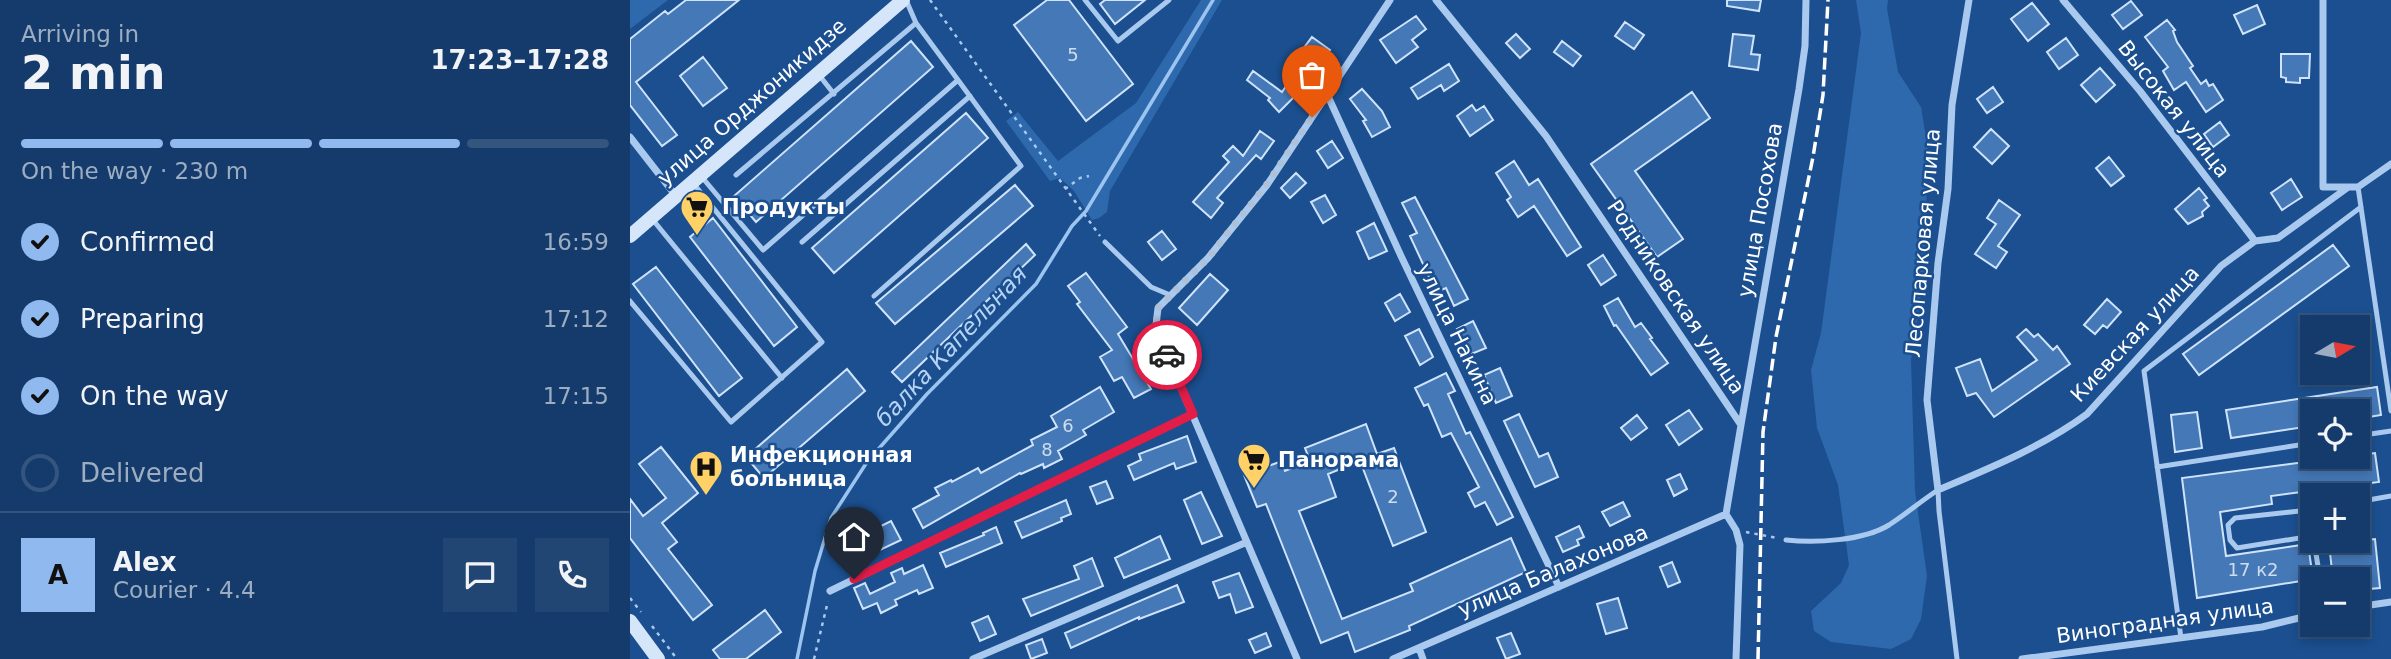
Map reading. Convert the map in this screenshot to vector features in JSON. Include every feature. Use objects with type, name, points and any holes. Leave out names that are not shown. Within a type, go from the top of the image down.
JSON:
[{"type":"main road","name":"улица Орджоникидзе","points":[[630,236],[904,0]]},
{"type":"main road","points":[[630,621],[658,659]]},
{"type":"street","points":[[1297,659],[1156,325],[1158,308],[1208,258],[1267,184],[1390,0]]},
{"type":"street","name":"Родниковская улица","points":[[1436,0],[1546,136],[1741,425],[1726,514]]},
{"type":"street","name":"улица Посохова","points":[[1741,425],[1799,89],[1805,46],[1806,0]]},
{"type":"street","name":"Лесопарковая улица","points":[[1938,490],[1927,400],[1938,263],[1948,189],[1952,105],[1969,0]]},
{"type":"street","name":"Высокая улица","points":[[2063,0],[2140,91],[2255,241]]},
{"type":"street","points":[[2323,0],[2323,187],[2358,187],[2391,164]]},
{"type":"street","name":"улица Накина","points":[[1327,94],[1559,587]]},
{"type":"street","points":[[630,137],[676,196]]},
{"type":"street","name":"Киевская улица","points":[[1938,490],[2061,433],[2087,414],[2221,266],[2255,241],[2278,238],[2347,188]]},
{"type":"street","points":[[830,591],[1193,414]]},
{"type":"street","points":[[1726,514],[1740,545],[1736,659]]},
{"type":"street","name":"улица Балахонова","points":[[1393,659],[1726,514]]},
{"type":"street","points":[[973,659],[1247,542]]},
{"type":"street","points":[[2370,605],[2391,602]]},
{"type":"street","name":"Виноградная улица","points":[[2022,659],[2262,627],[2300,618]]},
{"type":"street","points":[[1419,648],[1423,659]]},
{"type":"lane","points":[[874,296],[1021,166],[916,23],[904,0]]},
{"type":"lane","points":[[1085,0],[1118,41],[1169,0]]},
{"type":"lane","points":[[736,175],[916,23]]},
{"type":"lane","points":[[817,73],[834,94]]},
{"type":"lane","points":[[696,178],[763,250],[958,80]]},
{"type":"lane","points":[[802,242],[970,96]]},
{"type":"lane","points":[[630,301],[731,422],[822,342],[696,178]]},
{"type":"lane","points":[[2358,187],[2391,411]]},
{"type":"lane","points":[[2182,638],[2144,371],[2361,207]]},
{"type":"lane","points":[[650,218],[782,379]]},
{"type":"lane","points":[[1105,242],[1151,287],[1170,295]]},
{"type":"lane","points":[[2370,434],[2391,431]]},
{"type":"lane","points":[[2157,467],[2300,445]]},
{"type":"lane","points":[[1786,540],[1813,543],[1887,527],[1938,490]]},
{"type":"lane","points":[[1938,490],[1938,511],[1957,659]]},
{"type":"lane","points":[[2370,500],[2391,496]]},
{"type":"lane","points":[[2300,511],[2235,518],[2228,525],[2230,541],[2237,548],[2300,541]]},
{"type":"path","points":[[930,0],[1092,227]]},
{"type":"path","points":[[1065,189],[1080,178],[1089,176]]},
{"type":"path","points":[[1735,530],[1786,540]]},
{"type":"path","points":[[814,659],[830,591]]},
{"type":"path","points":[[630,598],[677,659]]},
{"type":"shaded area","points":[[630,0],[668,0],[630,29]]},
{"type":"shaded area","points":[[1201,0],[1222,0],[1110,191],[1107,212],[1092,220],[1074,191],[1060,178],[1050,181],[1006,121],[1018,112],[1058,161],[1136,103]]},
{"type":"shaded area","points":[[1856,0],[1888,0],[1898,72],[1921,107],[1928,150],[1924,275],[1911,360],[1915,491],[1927,576],[1921,619],[1911,639],[1891,649],[1831,642],[1814,631],[1811,611],[1841,583],[1849,565],[1838,485],[1817,428],[1811,370],[1821,333],[1861,33]]},
{"type":"building","points":[[686,0],[739,0],[636,82],[677,135],[662,146],[630,105],[630,39],[665,11],[668,14]]},
{"type":"building","points":[[1047,0],[1069,0],[1133,84],[1086,121],[1014,25]]},
{"type":"building","points":[[1105,0],[1145,0],[1115,24],[1100,4]]},
{"type":"building","points":[[1727,0],[1761,0],[1759,11],[1727,6]]},
{"type":"building","points":[[2131,1],[2142,15],[2123,29],[2112,15]]},
{"type":"building","points":[[2032,3],[2049,24],[2028,41],[2011,19]]},
{"type":"building","points":[[2257,5],[2265,24],[2243,34],[2234,15]]},
{"type":"building","points":[[1416,16],[1426,29],[1412,40],[1418,47],[1396,63],[1380,40]]},
{"type":"building","points":[[2167,20],[2175,30],[2173,31],[2177,42],[2201,84],[2206,80],[2209,86],[2213,84],[2223,100],[2206,112],[2186,82],[2174,90],[2163,71],[2168,67],[2145,37]]},
{"type":"building","points":[[1625,22],[1644,35],[1634,49],[1615,36]]},
{"type":"building","points":[[1516,34],[1530,49],[1520,58],[1506,43]]},
{"type":"building","points":[[1733,34],[1754,36],[1751,54],[1760,55],[1758,70],[1729,66]]},
{"type":"building","points":[[1312,37],[1330,50],[1313,73],[1317,76],[1305,92],[1301,90],[1279,112],[1268,100],[1270,98],[1247,80],[1253,71],[1282,92],[1306,57],[1300,53]]},
{"type":"building","points":[[2066,38],[2078,55],[2059,69],[2047,52]]},
{"type":"building","points":[[911,41],[933,67],[756,222],[734,196]]},
{"type":"building","points":[[1562,41],[1581,56],[1573,66],[1554,52]]},
{"type":"building","points":[[2281,54],[2310,54],[2309,78],[2300,78],[2300,83],[2286,82],[2286,78],[2281,77]]},
{"type":"building","points":[[703,57],[727,88],[703,106],[680,76]]},
{"type":"building","points":[[1449,64],[1459,81],[1444,91],[1441,85],[1418,99],[1411,88]]},
{"type":"building","points":[[2100,68],[2115,85],[2096,102],[2081,85]]},
{"type":"building","points":[[1993,87],[2003,102],[1987,113],[1977,99]]},
{"type":"building","points":[[1362,89],[1382,111],[1390,127],[1372,137],[1363,121],[1366,120],[1350,99]]},
{"type":"building","points":[[1692,92],[1710,118],[1635,171],[1683,239],[1657,257],[1591,164]]},
{"type":"building","points":[[1472,105],[1476,111],[1484,106],[1493,120],[1470,136],[1457,116]]},
{"type":"building","points":[[966,113],[988,138],[834,273],[812,248]]},
{"type":"building","points":[[2220,122],[2229,135],[2213,147],[2204,134]]},
{"type":"building","points":[[1991,129],[2009,146],[1992,164],[1974,147]]},
{"type":"building","points":[[1260,131],[1274,141],[1261,159],[1256,155],[1217,198],[1223,203],[1211,218],[1193,202],[1229,162],[1223,156],[1233,146],[1243,156]]},
{"type":"building","points":[[1332,141],[1343,158],[1328,168],[1317,151]]},
{"type":"building","points":[[2109,157],[2124,176],[2111,186],[2096,168]]},
{"type":"building","points":[[1514,161],[1529,185],[1538,179],[1581,247],[1567,256],[1534,206],[1518,217],[1507,200],[1511,197],[1496,173]]},
{"type":"building","points":[[1296,173],[1306,183],[1290,198],[1281,188]]},
{"type":"building","points":[[2291,179],[2302,197],[2282,210],[2271,193]]},
{"type":"building","points":[[1015,185],[1033,206],[895,324],[876,303]]},
{"type":"building","points":[[2199,188],[2207,198],[2204,200],[2209,206],[2202,212],[2203,216],[2188,224],[2175,209]]},
{"type":"building","points":[[1325,195],[1336,215],[1323,223],[1311,202]]},
{"type":"building","points":[[1415,197],[1468,299],[1454,306],[1446,288],[1436,292],[1410,236],[1417,233],[1402,203]]},
{"type":"building","points":[[1999,200],[2020,215],[1998,246],[2007,252],[1996,268],[1975,254],[1996,224],[1987,218]]},
{"type":"building","points":[[713,218],[797,327],[774,346],[690,237]]},
{"type":"building","points":[[1374,223],[1387,251],[1369,259],[1357,232]]},
{"type":"building","points":[[1162,231],[1176,249],[1162,260],[1148,242]]},
{"type":"building","points":[[1026,244],[1035,255],[902,382],[892,372]]},
{"type":"building","points":[[2333,245],[2349,266],[2199,375],[2183,354]]},
{"type":"building","points":[[1603,255],[1616,275],[1601,285],[1588,265]]},
{"type":"building","points":[[656,267],[742,378],[719,396],[633,284]]},
{"type":"building","points":[[1086,273],[1127,327],[1118,334],[1151,389],[1134,398],[1122,377],[1114,381],[1100,357],[1112,350],[1077,304],[1080,302],[1068,286]]},
{"type":"building","points":[[1210,274],[1228,290],[1197,325],[1179,308]]},
{"type":"building","points":[[1400,294],[1410,312],[1395,321],[1385,303]]},
{"type":"building","points":[[1618,298],[1635,327],[1641,323],[1668,363],[1651,375],[1616,325],[1614,326],[1604,306]]},
{"type":"building","points":[[2107,299],[2121,312],[2107,328],[2103,325],[2095,334],[2084,325]]},
{"type":"building","points":[[1473,321],[1486,348],[1469,355],[1457,329]]},
{"type":"building","points":[[1419,329],[1433,357],[1420,365],[1405,336]]},
{"type":"building","points":[[2026,329],[2034,337],[2038,334],[2053,350],[2057,346],[2070,364],[1994,417],[1976,393],[1967,396],[1956,368],[1980,359],[1992,391],[2037,360],[2017,337]]},
{"type":"building","points":[[1500,368],[1512,396],[1496,403],[1484,375]]},
{"type":"building","points":[[847,369],[865,391],[764,478],[746,457]]},
{"type":"building","points":[[1446,373],[1455,391],[1448,394],[1466,434],[1470,432],[1513,517],[1497,525],[1485,502],[1475,507],[1468,493],[1479,487],[1451,433],[1442,437],[1428,404],[1424,406],[1415,388]]},
{"type":"building","points":[[1100,387],[1114,412],[1083,430],[1086,435],[1058,451],[1062,459],[1044,468],[1043,464],[1020,473],[923,528],[913,509],[939,495],[935,488],[978,468],[981,473],[1033,445],[1031,440],[1057,427],[1051,416]]},
{"type":"building","points":[[2377,387],[2381,415],[2370,417],[2370,399],[2300,399],[2300,428],[2231,438],[2226,410]]},
{"type":"building","points":[[1689,410],[1702,429],[1679,445],[1666,425]]},
{"type":"building","points":[[2197,412],[2202,448],[2175,452],[2171,415]]},
{"type":"building","points":[[1519,414],[1539,457],[1548,453],[1558,477],[1535,487],[1504,421]]},
{"type":"building","points":[[1637,415],[1647,428],[1631,440],[1621,428]]},
{"type":"building","points":[[1366,424],[1377,454],[1394,448],[1426,532],[1393,546],[1360,461],[1328,474],[1336,497],[1299,511],[1342,619],[1413,591],[1410,584],[1511,538],[1526,572],[1409,626],[1410,630],[1355,652],[1348,632],[1321,643],[1266,504],[1257,507],[1244,475],[1282,461],[1285,471],[1310,461],[1305,448]]},
{"type":"building","points":[[1187,436],[1196,462],[1176,469],[1174,463],[1134,480],[1128,466],[1141,460],[1139,454]]},
{"type":"building","points":[[661,447],[698,493],[662,523],[677,542],[668,549],[712,605],[693,620],[630,538],[630,499],[643,516],[666,498],[639,464]]},
{"type":"building","points":[[2375,453],[2379,482],[2300,483],[2300,492],[2271,496],[2272,504],[2220,512],[2226,556],[2300,545],[2300,553],[2309,553],[2311,567],[2300,567],[2300,581],[2197,598],[2182,478],[2300,463],[2300,469],[2370,469],[2370,454]]},
{"type":"building","points":[[1680,474],[1687,489],[1674,496],[1667,480]]},
{"type":"building","points":[[1106,481],[1113,498],[1097,504],[1090,487]]},
{"type":"building","points":[[1201,492],[1222,536],[1202,544],[1184,500]]},
{"type":"building","points":[[1066,500],[1071,514],[1061,518],[1062,521],[1022,538],[1015,522]]},
{"type":"building","points":[[1623,502],[1630,516],[1610,526],[1602,512]]},
{"type":"building","points":[[891,521],[901,540],[880,550],[871,531]]},
{"type":"building","points":[[1579,526],[1584,537],[1577,540],[1579,545],[1563,552],[1556,537]]},
{"type":"building","points":[[996,527],[1002,543],[946,567],[940,553],[984,535],[983,533]]},
{"type":"building","points":[[1160,536],[1170,559],[1124,578],[1115,558]]},
{"type":"building","points":[[2375,539],[2380,588],[2370,589],[2370,567],[2332,567],[2330,553],[2370,553],[2370,540]]},
{"type":"building","points":[[1092,558],[1103,586],[1031,616],[1023,599],[1079,579],[1074,566]]},
{"type":"building","points":[[1672,562],[1680,582],[1668,587],[1660,567]]},
{"type":"building","points":[[923,565],[933,588],[919,594],[917,590],[895,600],[897,605],[881,613],[877,603],[863,609],[854,588],[865,583],[870,594],[895,582],[891,573],[902,568],[904,574]]},
{"type":"building","points":[[1239,573],[1253,607],[1236,613],[1230,594],[1219,598],[1213,582]]},
{"type":"building","points":[[1177,585],[1184,602],[1139,617],[1071,648],[1065,633]]},
{"type":"building","points":[[1618,598],[1627,628],[1606,634],[1597,604]]},
{"type":"building","points":[[765,610],[781,632],[746,659],[720,659],[713,650]]},
{"type":"building","points":[[988,616],[996,634],[980,641],[972,623]]},
{"type":"building","points":[[1266,633],[1271,646],[1255,653],[1249,640]]},
{"type":"building","points":[[1511,633],[1520,654],[1506,659],[1497,638]]},
{"type":"building","points":[[1042,639],[1047,653],[1031,659],[1026,645]]},
{"type":"waterway","name":"балка Капельная","points":[[797,659],[815,571],[831,518],[867,462],[927,394],[1036,284],[1072,226],[1086,211],[1213,0]]},
{"type":"railway","points":[[1758,659],[1763,432],[1776,337],[1823,95],[1828,0]]},
{"type":"way so far","points":[[1167,355],[1156,325],[1158,308],[1208,258],[1267,184],[1312,117]]},
{"type":"place","name":"Продукты","points":[[697,237]]},
{"type":"place","name":"Панорама","points":[[1254,490]]},
{"type":"place","name":"Инфекционная больница","points":[[706,497]]},
{"type":"route","points":[[854,579],[1193,414],[1167,355]]}]
